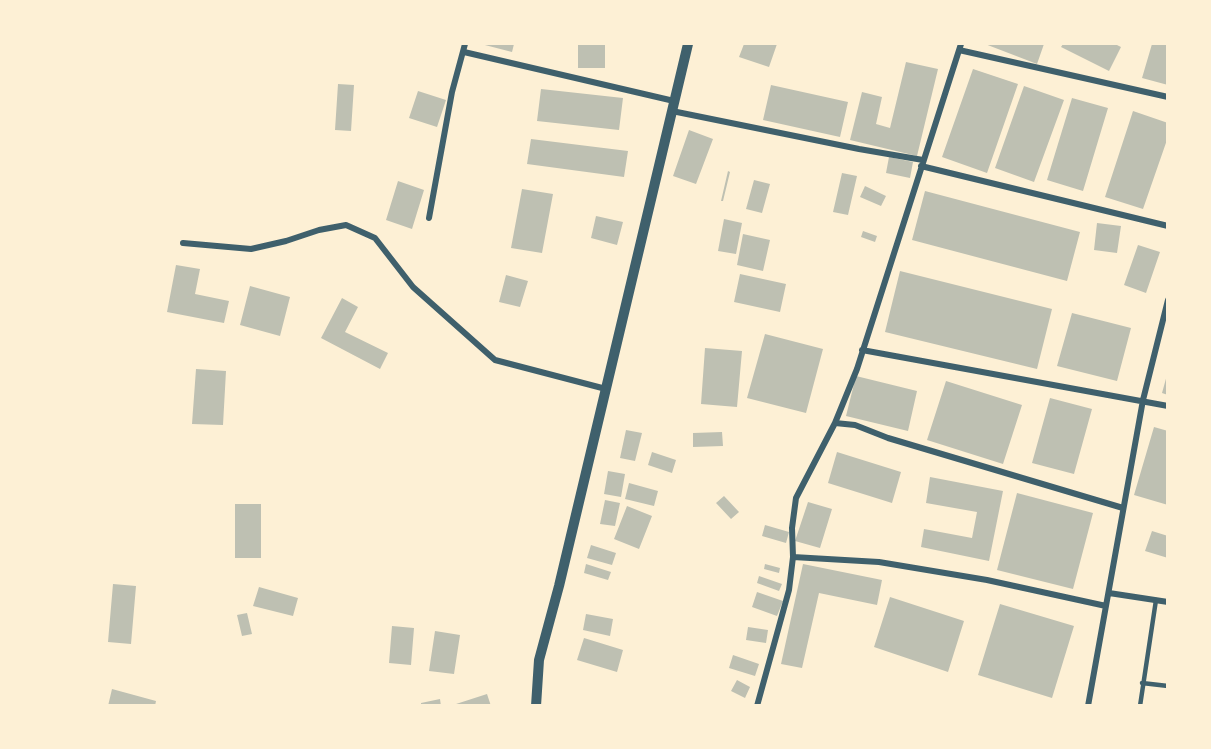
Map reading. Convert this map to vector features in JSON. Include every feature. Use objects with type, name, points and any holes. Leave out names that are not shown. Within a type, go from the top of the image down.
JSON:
[{"type":"street","points":[[429,218],[452,92],[465,44]]},
{"type":"street","points":[[537,705],[539,660],[688,44]]},
{"type":"street","points":[[757,705],[789,590],[796,498],[835,423],[857,369],[960,47],[1167,96]]},
{"type":"street","points":[[464,52],[673,106],[922,163],[1167,226]]},
{"type":"street","points":[[183,243],[250,249],[346,225],[375,238],[413,287],[495,360],[606,389]]},
{"type":"street","points":[[1088,705],[1143,400],[1166,315],[1167,300]]},
{"type":"street","points":[[862,350],[1167,405]]},
{"type":"street","points":[[835,423],[855,425],[888,438],[1123,508]]},
{"type":"street","points":[[793,557],[879,562],[987,580],[1106,606]]},
{"type":"street","points":[[1109,593],[1167,602]]},
{"type":"lane","points":[[1140,705],[1156,600]]},
{"type":"lane","points":[[1142,683],[1167,686]]},
{"type":"building","points":[[481,44],[514,44],[512,52]]},
{"type":"building","points":[[578,44],[605,44],[605,68],[578,68]]},
{"type":"building","points":[[744,44],[777,44],[769,67],[739,57]]},
{"type":"building","points":[[985,44],[1044,44],[1037,64]]},
{"type":"building","points":[[1063,44],[1115,44],[1121,47],[1109,71],[1061,47]]},
{"type":"building","points":[[1152,44],[1168,44],[1168,85],[1142,78]]},
{"type":"building","points":[[906,62],[938,69],[917,156],[850,140],[862,92],[882,97],[876,124],[890,128]]},
{"type":"building","points":[[973,69],[1018,84],[987,173],[942,157]]},
{"type":"building","points":[[338,84],[354,85],[351,131],[335,130]]},
{"type":"building","points":[[771,85],[848,102],[840,137],[763,120]]},
{"type":"building","points":[[1024,86],[1064,100],[1034,182],[995,168]]},
{"type":"building","points":[[541,89],[623,98],[619,130],[537,121]]},
{"type":"building","points":[[418,91],[446,100],[437,127],[409,118]]},
{"type":"building","points":[[1072,98],[1108,108],[1083,191],[1047,180]]},
{"type":"building","points":[[1133,111],[1168,123],[1168,137],[1143,209],[1105,197]]},
{"type":"building","points":[[689,130],[713,139],[696,184],[673,176]]},
{"type":"building","points":[[531,139],[628,151],[624,177],[527,164]]},
{"type":"building","points":[[889,157],[913,162],[910,178],[886,173]]},
{"type":"building","points":[[728,171],[730,172],[723,201],[721,201]]},
{"type":"building","points":[[842,173],[857,176],[848,215],[833,212]]},
{"type":"building","points":[[754,180],[770,184],[762,213],[746,209]]},
{"type":"building","points":[[398,181],[424,190],[412,229],[386,220]]},
{"type":"building","points":[[865,186],[886,196],[881,206],[860,197]]},
{"type":"building","points":[[522,189],[553,194],[542,253],[511,248]]},
{"type":"building","points":[[925,191],[1080,232],[1067,281],[912,240]]},
{"type":"building","points":[[596,216],[623,222],[617,245],[591,238]]},
{"type":"building","points":[[724,219],[742,223],[736,254],[718,251]]},
{"type":"building","points":[[1097,223],[1121,226],[1117,253],[1094,250]]},
{"type":"building","points":[[863,231],[877,236],[875,242],[861,237]]},
{"type":"building","points":[[743,234],[770,240],[763,271],[737,265]]},
{"type":"building","points":[[1138,245],[1160,252],[1146,293],[1124,285]]},
{"type":"building","points":[[176,265],[200,269],[195,294],[229,301],[224,323],[167,312]]},
{"type":"building","points":[[900,271],[1052,309],[1037,369],[885,332]]},
{"type":"building","points":[[740,274],[786,284],[780,312],[734,302]]},
{"type":"building","points":[[506,275],[528,281],[520,307],[499,302]]},
{"type":"building","points":[[250,286],[290,297],[280,336],[240,325]]},
{"type":"building","points":[[342,298],[358,307],[345,332],[388,353],[380,369],[321,338]]},
{"type":"building","points":[[1072,313],[1131,328],[1117,381],[1057,366]]},
{"type":"building","points":[[765,334],[823,349],[806,413],[747,398]]},
{"type":"building","points":[[705,348],[742,351],[737,407],[701,404]]},
{"type":"building","points":[[196,369],[226,371],[223,425],[192,424]]},
{"type":"building","points":[[1168,375],[1168,395],[1162,393]]},
{"type":"building","points":[[856,376],[917,391],[908,431],[846,416]]},
{"type":"building","points":[[946,381],[1022,405],[1003,464],[927,440]]},
{"type":"building","points":[[1050,398],[1092,409],[1074,474],[1032,463]]},
{"type":"building","points":[[1154,427],[1168,431],[1168,505],[1134,495]]},
{"type":"building","points":[[626,430],[642,433],[635,461],[620,458]]},
{"type":"building","points":[[722,432],[723,446],[693,447],[693,433]]},
{"type":"building","points":[[652,452],[676,460],[672,473],[648,465]]},
{"type":"building","points":[[837,452],[901,472],[892,503],[828,483]]},
{"type":"building","points":[[608,471],[625,474],[621,497],[604,494]]},
{"type":"building","points":[[930,477],[1003,491],[989,561],[921,547],[924,529],[972,538],[977,512],[926,503]]},
{"type":"building","points":[[629,483],[658,491],[654,506],[625,499]]},
{"type":"building","points":[[1017,493],[1093,513],[1073,589],[997,570]]},
{"type":"building","points":[[724,496],[739,512],[731,519],[716,503]]},
{"type":"building","points":[[605,500],[620,503],[615,526],[600,524]]},
{"type":"building","points":[[808,502],[832,509],[820,548],[795,541]]},
{"type":"building","points":[[235,504],[261,504],[261,558],[235,558]]},
{"type":"building","points":[[627,506],[652,516],[639,549],[614,539]]},
{"type":"building","points":[[765,525],[789,532],[786,543],[762,536]]},
{"type":"building","points":[[1152,531],[1168,536],[1168,558],[1145,551]]},
{"type":"building","points":[[591,545],[616,553],[612,565],[587,558]]},
{"type":"building","points":[[586,564],[611,572],[608,580],[584,573]]},
{"type":"building","points":[[765,564],[780,568],[779,573],[764,569]]},
{"type":"building","points":[[803,564],[882,580],[877,605],[819,593],[802,668],[781,664]]},
{"type":"building","points":[[759,576],[782,584],[779,591],[757,583]]},
{"type":"building","points":[[113,584],[136,586],[131,644],[108,642]]},
{"type":"building","points":[[259,587],[298,598],[293,616],[253,606]]},
{"type":"building","points":[[757,592],[783,601],[777,616],[752,607]]},
{"type":"building","points":[[890,597],[964,621],[948,672],[874,647]]},
{"type":"building","points":[[1000,604],[1074,626],[1052,698],[978,675]]},
{"type":"building","points":[[247,613],[252,634],[242,636],[237,615]]},
{"type":"building","points":[[586,614],[613,619],[610,636],[583,630]]},
{"type":"building","points":[[392,626],[414,628],[411,665],[389,663]]},
{"type":"building","points":[[748,627],[768,630],[766,643],[746,640]]},
{"type":"building","points":[[435,631],[460,635],[454,674],[429,671]]},
{"type":"building","points":[[584,638],[623,650],[617,672],[577,660]]},
{"type":"building","points":[[733,655],[759,664],[755,676],[729,668]]},
{"type":"building","points":[[737,680],[750,687],[745,698],[731,691]]},
{"type":"building","points":[[112,689],[156,701],[155,706],[108,706]]},
{"type":"building","points":[[487,694],[491,706],[457,706],[456,704]]},
{"type":"building","points":[[440,699],[441,706],[421,706],[421,703]]}]
